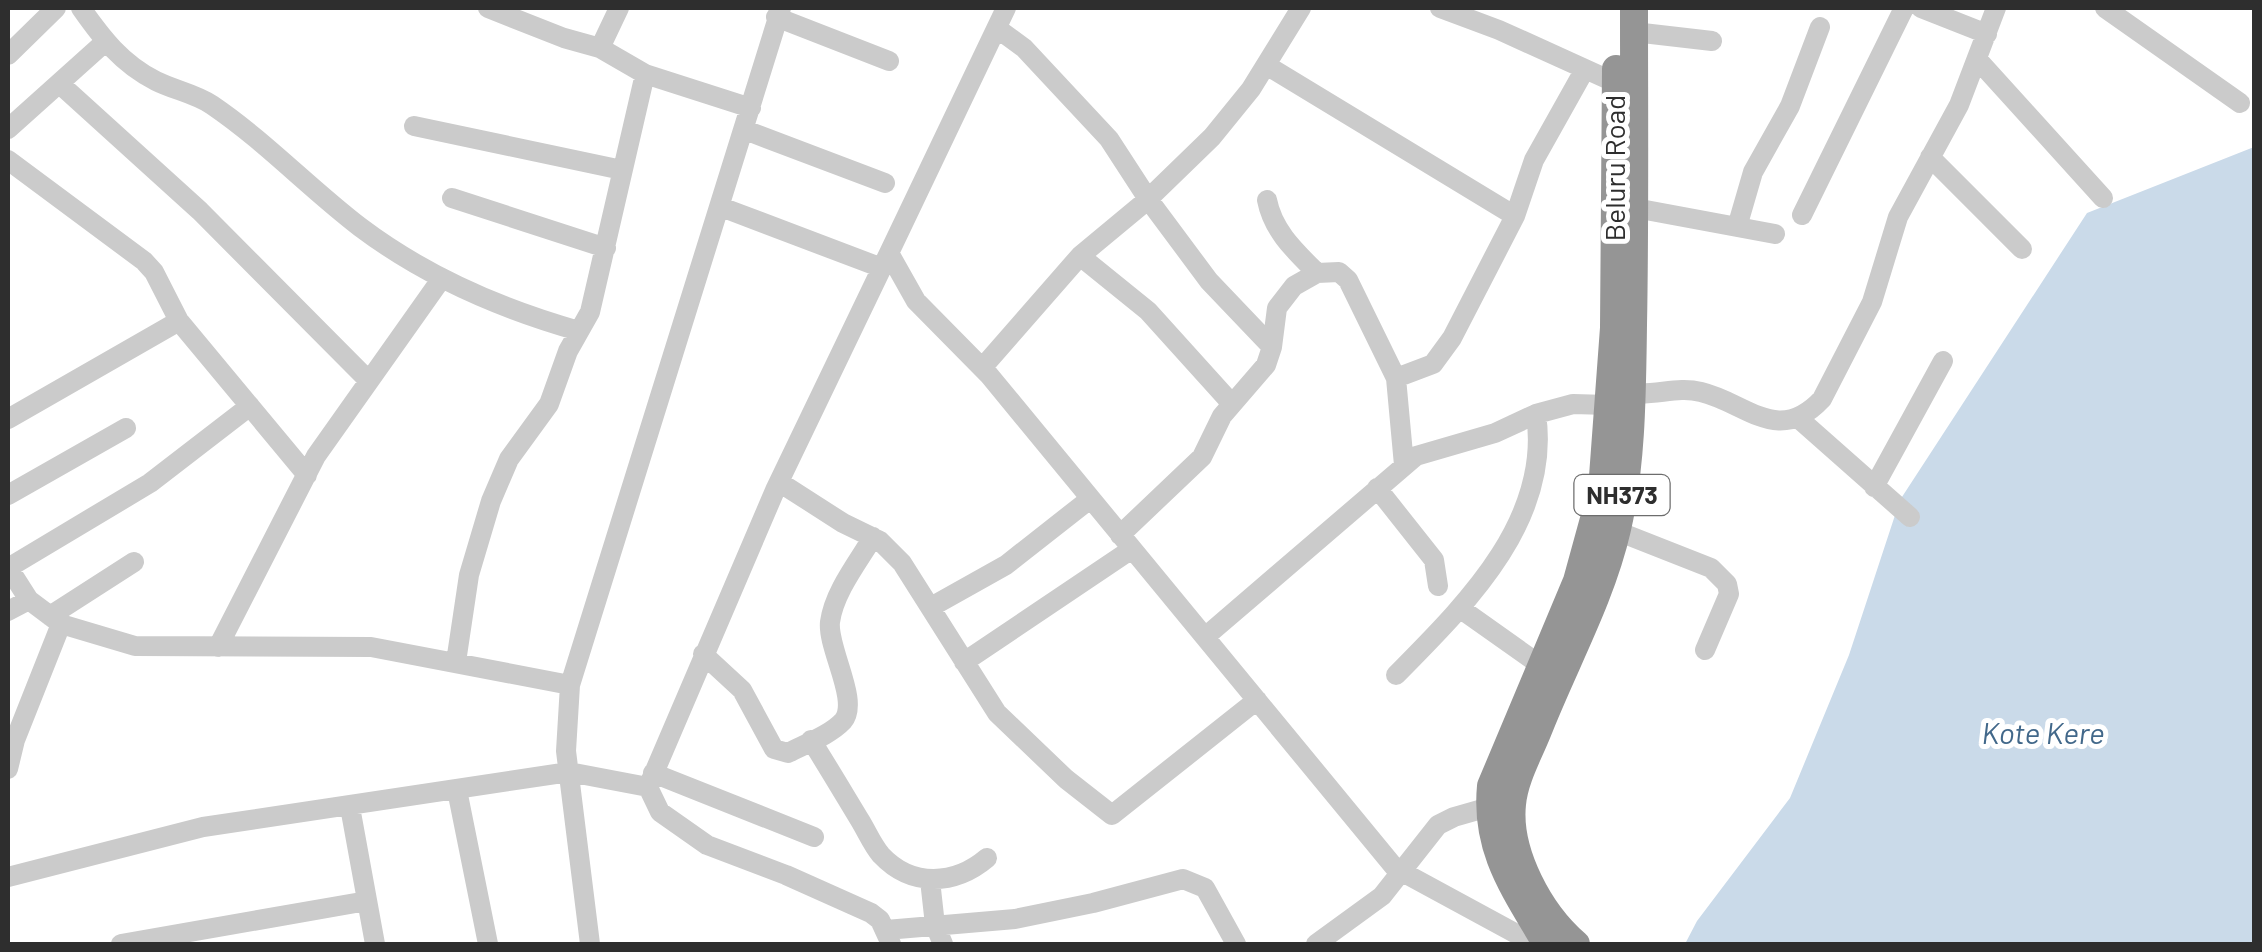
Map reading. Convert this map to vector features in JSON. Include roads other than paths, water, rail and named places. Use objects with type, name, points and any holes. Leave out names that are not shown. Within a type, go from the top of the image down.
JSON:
[{"type":"highway","name":"Beluru Road","points":[[1616,8],[1614,328],[1620,399]]},
{"type":"highway","name":"NH373","points":[[1576,944],[1544,906],[1526,870],[1515,842],[1512,802],[1617,531],[1620,399],[1636,208],[1634,20]]},
{"type":"highway","name":"NH373","points":[[1547,941],[1502,865],[1491,834],[1491,786],[1576,581],[1594,525],[1620,399]]},
{"type":"street","points":[[8,56],[56,8]]},
{"type":"street","points":[[81,8],[105,42],[127,64],[210,103],[362,228],[442,278],[522,315],[579,331]]},
{"type":"street","points":[[488,8],[600,48],[645,74],[751,108]]},
{"type":"street","points":[[600,48],[619,8]]},
{"type":"street","points":[[1006,8],[779,482],[651,780],[660,812],[708,845],[871,914],[889,937],[939,935],[1093,904],[1184,879],[1205,888],[1236,944]]},
{"type":"street","points":[[982,368],[1080,256],[1148,199],[1212,136],[1266,65],[1300,8]]},
{"type":"street","points":[[1440,8],[1616,83]]},
{"type":"street","points":[[1802,215],[1904,8]]},
{"type":"street","points":[[1921,8],[1987,34]]},
{"type":"street","points":[[1205,637],[1416,456],[1573,404],[1680,388],[1703,392],[1758,418],[1798,418],[1822,399],[1872,302],[1898,217],[1959,105],[1996,8]]},
{"type":"street","points":[[2105,8],[2240,103]]},
{"type":"street","points":[[590,944],[566,752],[570,685],[779,12],[888,61]]},
{"type":"street","points":[[1634,20],[1712,41]]},
{"type":"street","points":[[1737,227],[1753,172],[1790,106],[1820,28]]},
{"type":"street","points":[[998,29],[1024,48],[1109,139],[1208,281],[1272,347]]},
{"type":"street","points":[[8,128],[105,42]]},
{"type":"street","points":[[1977,59],[2103,198]]},
{"type":"street","points":[[1266,65],[1515,216]]},
{"type":"street","points":[[1396,378],[1432,364],[1452,338],[1515,216],[1534,160],[1585,69]]},
{"type":"street","points":[[456,662],[470,575],[491,501],[509,459],[549,404],[568,352],[590,312],[645,74]]},
{"type":"street","points":[[61,85],[200,211],[369,381]]},
{"type":"street","points":[[414,126],[622,170]]},
{"type":"street","points":[[745,130],[884,183]]},
{"type":"street","points":[[1930,157],[2022,249]]},
{"type":"street","points":[[8,160],[144,261],[180,321],[307,475]]},
{"type":"street","points":[[452,198],[606,248]]},
{"type":"street","points":[[1267,200],[1270,218],[1316,273]]},
{"type":"street","points":[[721,208],[885,260],[916,301],[982,368],[1395,868],[1524,938],[1547,941]]},
{"type":"street","points":[[1636,208],[1775,234]]},
{"type":"street","points":[[1080,256],[1148,311],[1232,404]]},
{"type":"street","points":[[964,662],[1126,542],[1202,457],[1222,416],[1266,365],[1276,308],[1294,286],[1316,273],[1339,272],[1348,280],[1396,378],[1404,465]]},
{"type":"street","points":[[218,647],[307,475],[442,278]]},
{"type":"street","points":[[8,419],[180,321]]},
{"type":"street","points":[[1874,487],[1942,361]]},
{"type":"street","points":[[250,406],[150,483],[8,568],[28,600],[55,620],[135,646],[370,647],[570,685]]},
{"type":"street","points":[[1396,674],[1461,609],[1514,531],[1538,462],[1536,414]]},
{"type":"street","points":[[1798,418],[1910,517]]},
{"type":"street","points":[[8,495],[126,428]]},
{"type":"street","points":[[779,482],[873,537],[902,563],[997,713],[1066,779],[1112,816],[1258,700]]},
{"type":"street","points":[[1377,488],[1434,560],[1438,586]]},
{"type":"street","points":[[930,607],[1006,565],[1090,499]]},
{"type":"street","points":[[1617,531],[1711,568],[1727,584],[1729,594],[1705,650]]},
{"type":"street","points":[[703,654],[742,690],[774,748],[788,753],[841,723],[848,714],[849,703],[830,635],[830,618],[873,537]]},
{"type":"street","points":[[8,769],[55,620],[134,562]]},
{"type":"street","points":[[8,611],[28,600]]},
{"type":"street","points":[[1461,609],[1540,665]]},
{"type":"street","points":[[811,740],[881,855],[899,869],[919,879],[940,881],[972,870],[987,858]]},
{"type":"street","points":[[8,877],[203,828],[569,772],[651,780],[814,837]]},
{"type":"street","points":[[457,790],[488,944]]},
{"type":"street","points":[[350,807],[375,944]]},
{"type":"street","points":[[1316,944],[1382,896],[1438,826],[1489,807]]},
{"type":"street","points":[[930,880],[939,935]]},
{"type":"street","points":[[122,944],[367,901]]},
{"type":"water","name":"Kote Kere","points":[[2254,147],[2254,944],[1685,944],[1697,921],[1790,798],[1849,655],[1900,500],[2087,213]]}]
